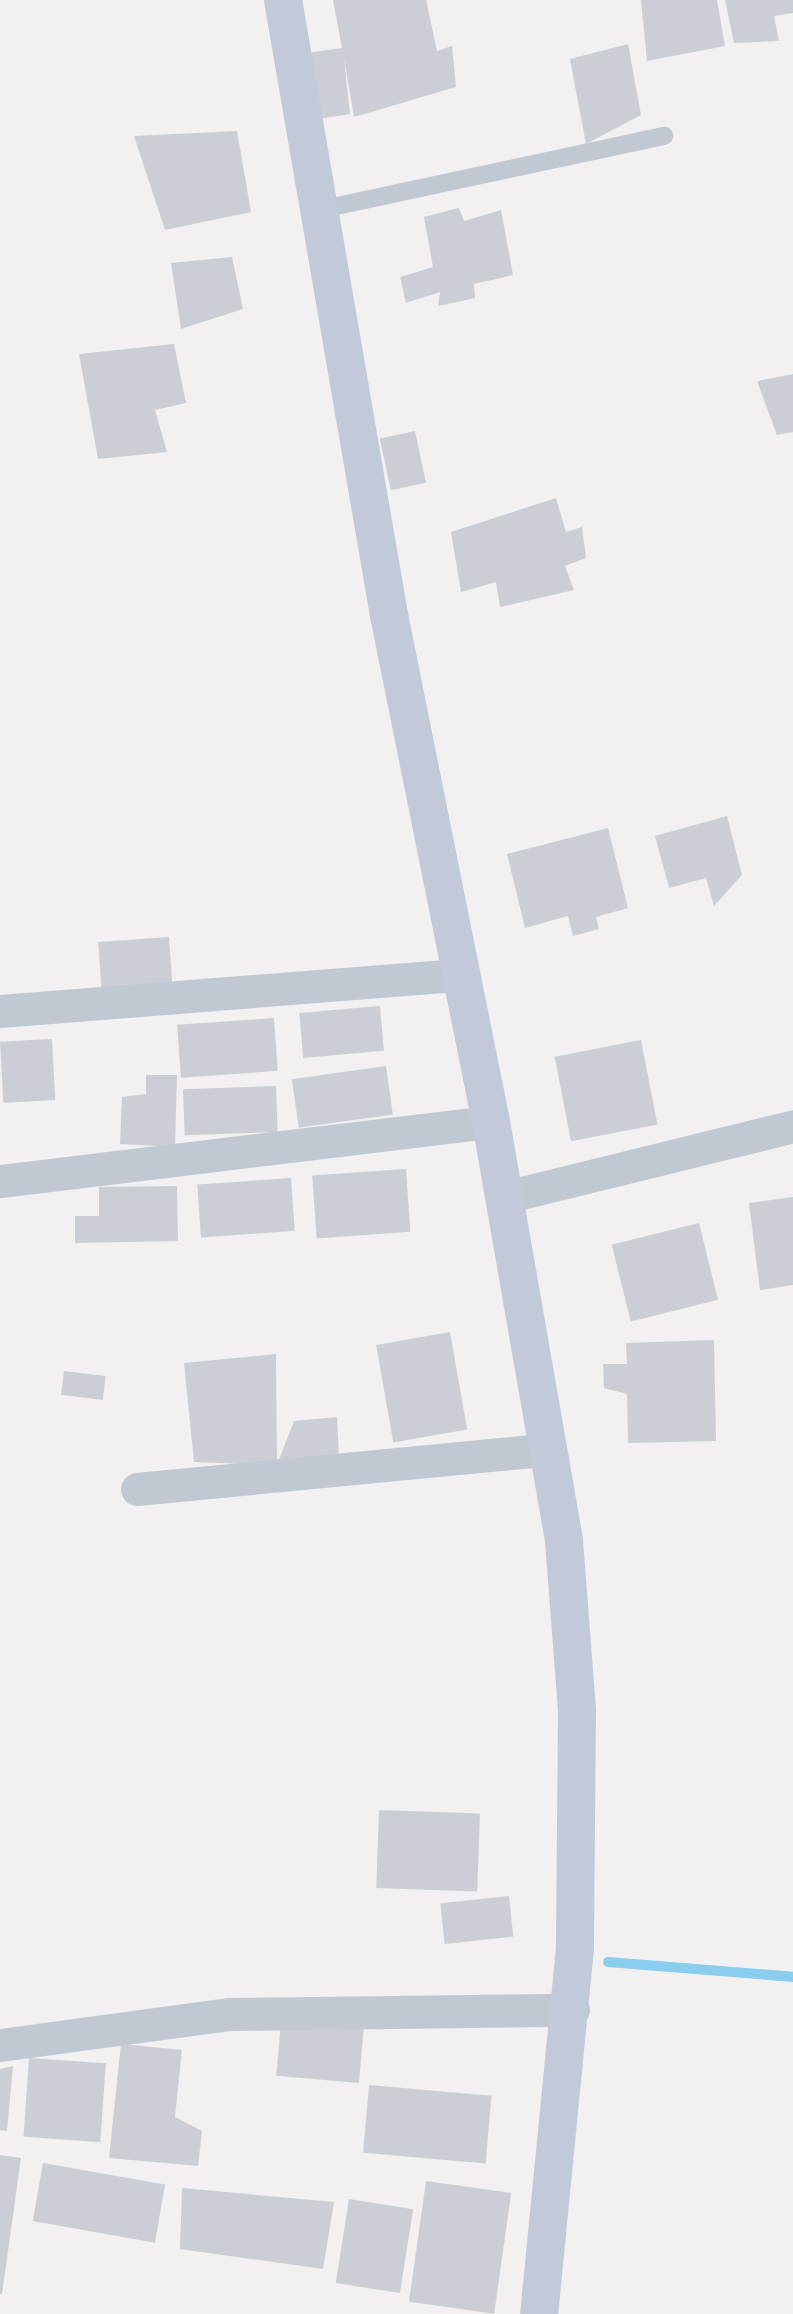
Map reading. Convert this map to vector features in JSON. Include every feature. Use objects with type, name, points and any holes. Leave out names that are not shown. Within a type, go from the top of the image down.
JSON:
[{"type":"street","points":[[283,0],[323,209],[389,615],[459,975],[491,1122],[564,1541],[577,1710],[575,1948],[573,2001],[539,2314]]},
{"type":"street","points":[[0,1011],[459,975]]},
{"type":"street","points":[[0,1181],[491,1122]]},
{"type":"street","points":[[505,1197],[793,1126]]},
{"type":"street","points":[[137,1489],[549,1449]]},
{"type":"street","points":[[0,2045],[230,2014],[573,2001]]},
{"type":"lane","points":[[323,209],[664,136]]},
{"type":"building","points":[[333,0],[426,0],[437,51],[452,46],[456,87],[354,117],[344,59],[350,114],[313,120],[300,54],[342,48]]},
{"type":"building","points":[[641,0],[717,0],[725,46],[647,61]]},
{"type":"building","points":[[725,0],[793,0],[793,13],[774,16],[779,41],[734,43]]},
{"type":"building","points":[[628,44],[641,115],[586,144],[570,59]]},
{"type":"building","points":[[237,131],[251,212],[165,230],[134,136]]},
{"type":"building","points":[[459,208],[464,221],[501,210],[513,275],[474,284],[475,298],[438,306],[440,292],[406,303],[400,277],[433,267],[424,217]]},
{"type":"building","points":[[232,257],[243,309],[181,329],[171,263]]},
{"type":"building","points":[[174,344],[186,403],[155,410],[167,452],[98,459],[79,354]]},
{"type":"building","points":[[793,374],[793,432],[777,435],[757,381]]},
{"type":"building","points":[[415,431],[426,483],[391,490],[380,438]]},
{"type":"building","points":[[556,498],[566,532],[582,527],[586,558],[565,566],[574,590],[500,607],[496,582],[461,592],[451,532]]},
{"type":"building","points":[[727,816],[742,875],[714,906],[706,878],[669,888],[655,836]]},
{"type":"building","points":[[608,828],[628,908],[596,917],[599,929],[573,936],[568,916],[525,928],[507,854]]},
{"type":"building","points":[[169,937],[173,992],[102,997],[98,942]]},
{"type":"building","points":[[380,1006],[384,1051],[303,1058],[299,1013]]},
{"type":"building","points":[[274,1018],[278,1071],[181,1078],[177,1025]]},
{"type":"building","points":[[52,1039],[55,1100],[3,1103],[0,1042]]},
{"type":"building","points":[[641,1040],[657,1124],[571,1141],[555,1057]]},
{"type":"building","points":[[386,1066],[393,1115],[299,1128],[292,1079]]},
{"type":"building","points":[[146,1075],[177,1075],[175,1147],[120,1144],[122,1097],[146,1094]]},
{"type":"building","points":[[276,1086],[278,1132],[185,1135],[183,1089]]},
{"type":"building","points":[[406,1169],[410,1232],[317,1238],[312,1176]]},
{"type":"building","points":[[291,1178],[295,1231],[201,1237],[197,1185]]},
{"type":"building","points":[[177,1186],[178,1241],[75,1243],[75,1216],[99,1216],[99,1187]]},
{"type":"building","points":[[793,1197],[793,1285],[760,1290],[749,1203]]},
{"type":"building","points":[[699,1223],[718,1300],[631,1321],[612,1245]]},
{"type":"building","points":[[450,1332],[467,1429],[393,1443],[376,1345]]},
{"type":"building","points":[[714,1340],[716,1441],[628,1443],[627,1394],[604,1388],[603,1364],[627,1364],[626,1343]]},
{"type":"building","points":[[276,1354],[277,1465],[194,1462],[184,1363]]},
{"type":"building","points":[[64,1371],[106,1376],[103,1400],[61,1395]]},
{"type":"building","points":[[337,1417],[339,1460],[277,1465],[294,1421]]},
{"type":"building","points":[[379,1810],[480,1814],[477,1891],[376,1888]]},
{"type":"building","points":[[509,1896],[513,1937],[445,1944],[440,1903]]},
{"type":"building","points":[[281,2022],[364,2029],[359,2083],[276,2076]]},
{"type":"building","points":[[121,2044],[182,2050],[175,2117],[202,2131],[198,2166],[109,2158]]},
{"type":"building","points":[[29,2058],[106,2063],[100,2142],[23,2137]]},
{"type":"building","points":[[13,2066],[7,2131],[0,2130],[0,2069]]},
{"type":"building","points":[[369,2085],[492,2096],[486,2163],[363,2153]]},
{"type":"building","points":[[0,2155],[21,2158],[2,2294],[0,2294]]},
{"type":"building","points":[[43,2163],[165,2185],[155,2243],[33,2221]]},
{"type":"building","points":[[426,2181],[511,2193],[494,2314],[409,2302]]},
{"type":"building","points":[[182,2188],[334,2202],[323,2269],[180,2249]]},
{"type":"building","points":[[349,2199],[413,2209],[400,2293],[336,2283]]},
{"type":"waterway","points":[[608,1962],[793,1977]]}]
